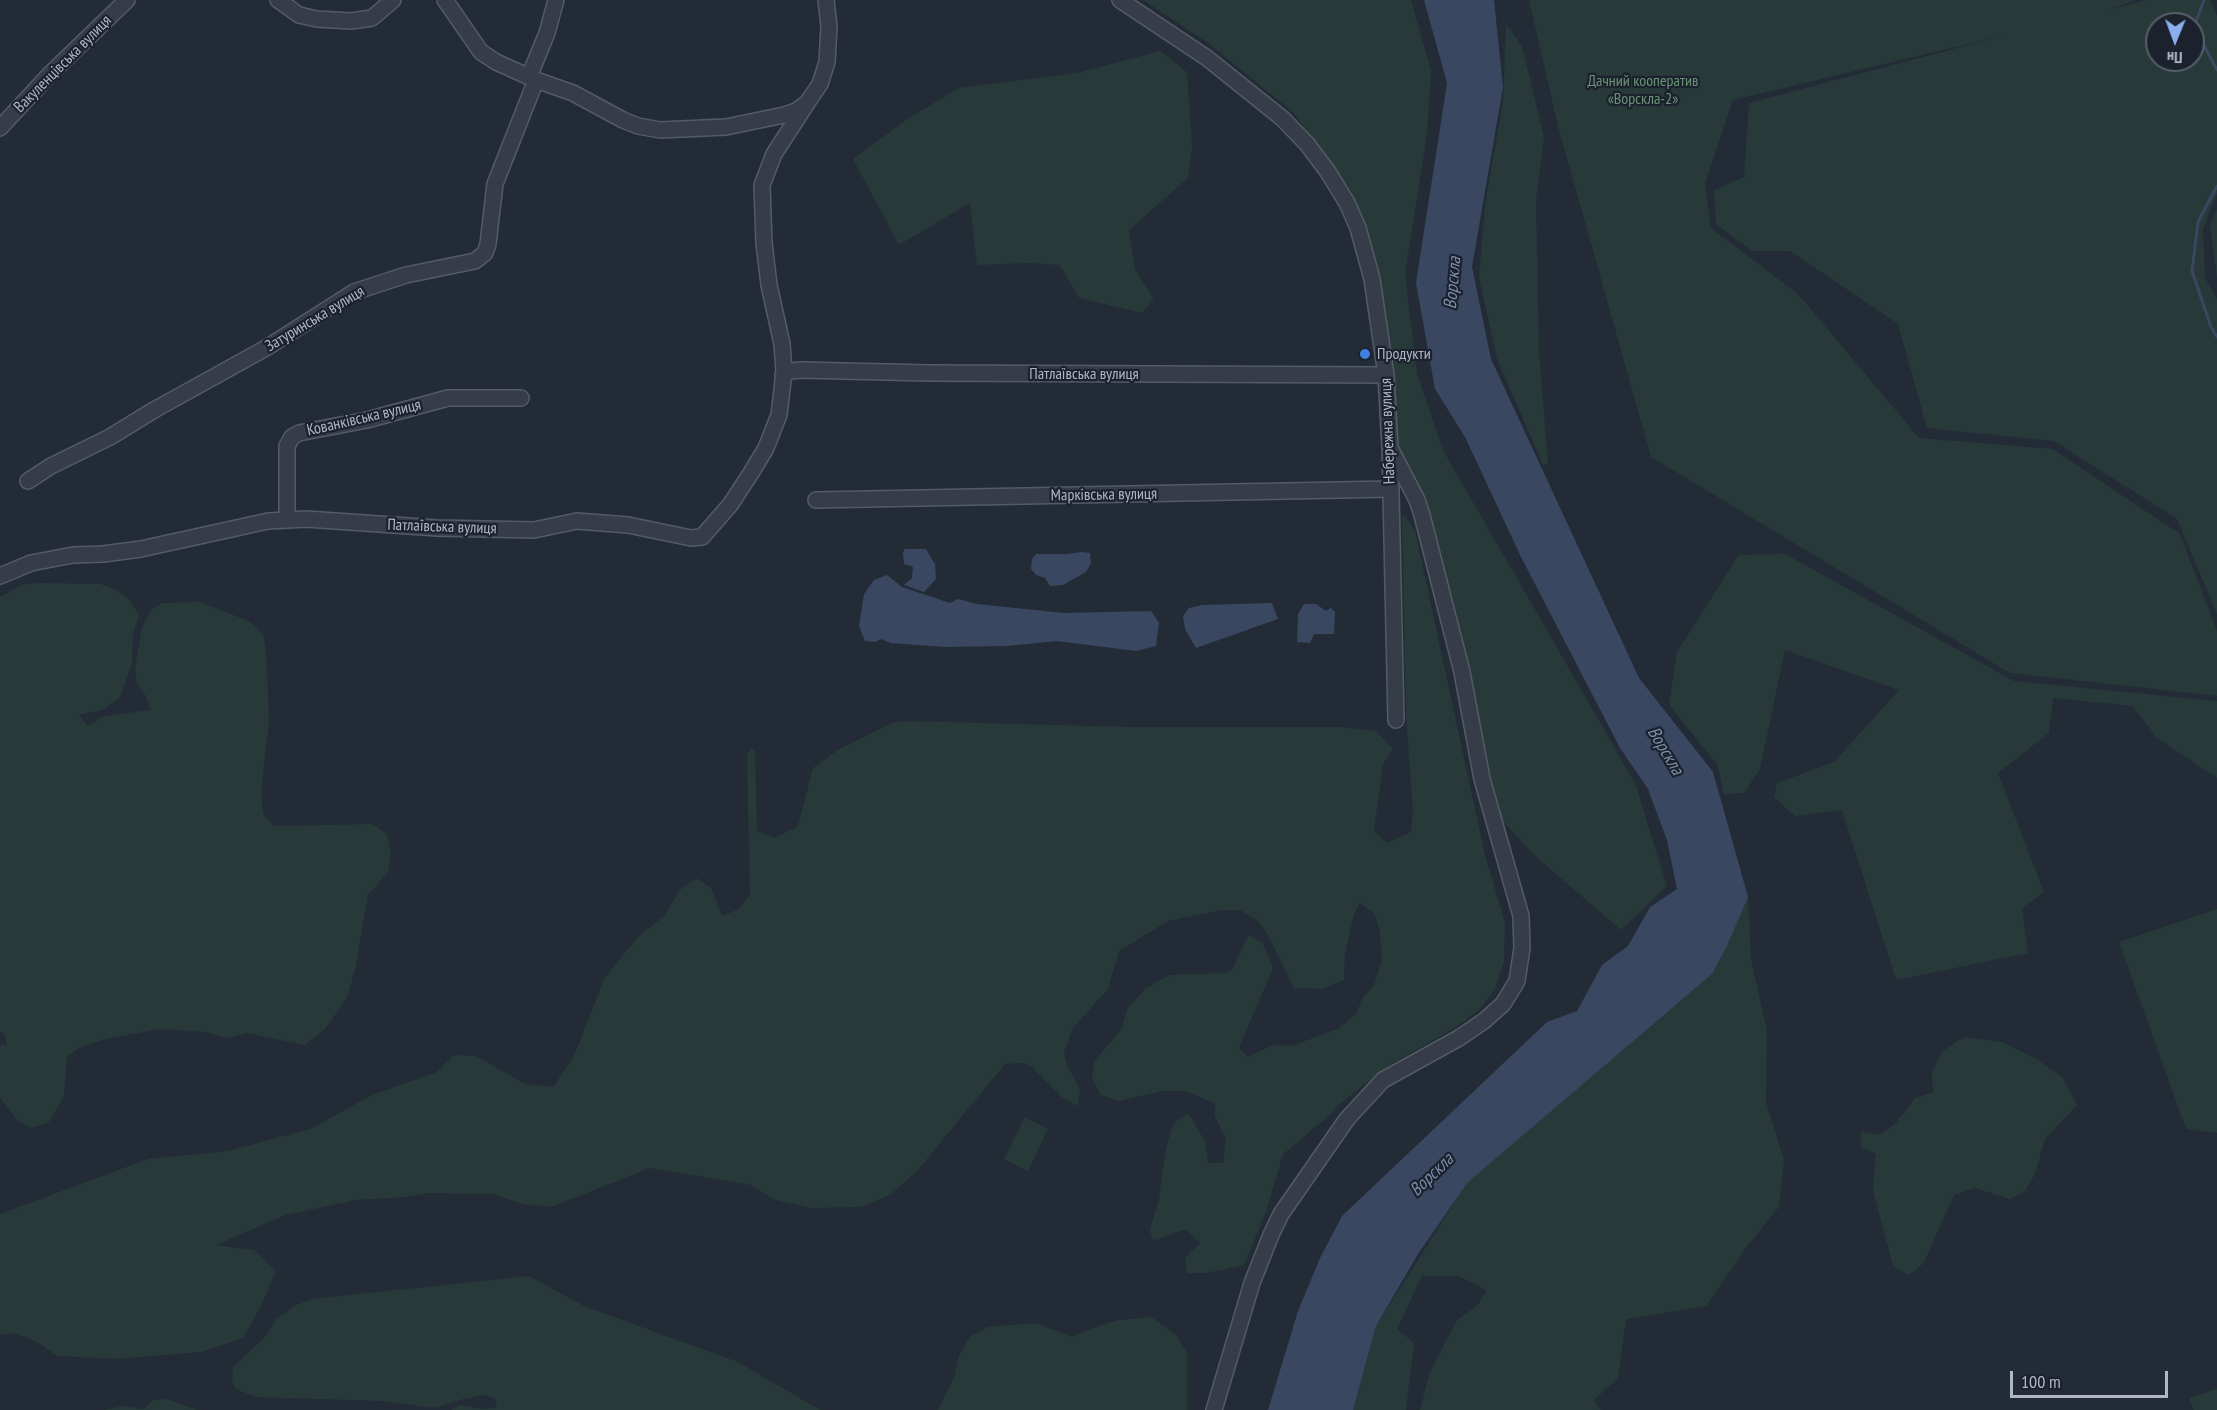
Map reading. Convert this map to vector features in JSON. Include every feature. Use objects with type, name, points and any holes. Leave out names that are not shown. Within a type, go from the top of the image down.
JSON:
[{"type":"street","name":"Вакуленцівська вулиця","points":[[0,129],[49,75],[127,0]]},
{"type":"street","points":[[278,0],[299,15],[317,19],[351,21],[372,18],[393,0]]},
{"type":"street","points":[[445,0],[481,51],[496,62],[573,93],[630,123],[660,130],[726,127],[784,116],[807,103],[820,84],[827,62],[829,26],[826,0]]},
{"type":"street","points":[[532,78],[556,0]]},
{"type":"street","name":"Набережна вулиця","points":[[1120,0],[1207,58],[1283,119],[1307,144],[1328,172],[1347,203],[1358,228],[1367,257],[1386,375],[1390,448],[1396,720]]},
{"type":"street","name":"Затуринська вулиця","points":[[28,481],[51,466],[110,437],[266,348],[354,292],[406,275],[475,261],[485,253],[488,244],[495,184],[532,78]]},
{"type":"street","name":"Патлаївська вулиця","points":[[0,576],[31,563],[73,555],[141,549],[267,521],[306,519],[437,528],[534,530],[577,520],[628,525],[691,538],[702,537],[730,505],[766,448],[779,415],[783,375],[779,327],[772,306],[764,243],[762,185],[774,154],[807,103]]},
{"type":"street","name":"Патлаївська вулиця","points":[[783,375],[801,370],[929,374],[1386,375]]},
{"type":"street","name":"Кованківська вулиця","points":[[287,520],[287,446],[292,437],[299,433],[367,420],[448,398],[521,398]]},
{"type":"street","points":[[1214,1410],[1252,1283],[1281,1214],[1347,1119],[1383,1080],[1459,1038],[1484,1020],[1503,1004],[1517,981],[1522,948],[1521,916],[1482,779],[1462,672],[1422,515],[1417,500],[1390,448]]},
{"type":"street","name":"Марківська вулиця","points":[[816,500],[1391,489]]},
{"type":"green space","points":[[1143,0],[1411,0],[1431,71],[1427,134],[1405,274],[1417,374],[1444,452],[1635,783],[1667,886],[1621,930],[1535,856],[1500,818],[1429,510],[1396,441],[1388,342],[1371,246],[1351,191],[1293,112],[1208,43]]},
{"type":"green space","name":"Дачний кооператив «Ворскла-2»","points":[[1529,0],[2136,0],[2106,10],[2146,0],[2210,0],[2217,16],[2217,194],[2203,229],[2205,278],[2217,299],[2217,614],[2177,519],[2054,441],[1927,428],[1898,324],[1790,251],[1752,251],[1716,224],[1714,190],[1744,177],[1749,103],[2006,35],[1733,100],[1705,184],[1711,228],[1799,295],[1919,438],[2053,449],[2180,534],[2217,631],[2217,696],[2010,673],[1651,457],[1558,126]]},
{"type":"green space","points":[[1506,24],[1522,46],[1544,137],[1536,200],[1539,352],[1548,464],[1543,465],[1497,359],[1479,277],[1485,204],[1503,103]]},
{"type":"green space","points":[[1160,51],[1187,72],[1192,147],[1188,178],[1129,230],[1135,270],[1154,299],[1142,313],[1079,298],[1060,265],[1028,263],[977,265],[970,203],[899,245],[853,159],[909,118],[959,88],[1077,73]]},
{"type":"green space","points":[[2217,209],[2217,278],[2210,225]]},
{"type":"green space","points":[[1402,515],[1415,531],[1485,855],[1505,923],[1504,961],[1495,989],[1480,1009],[1456,1027],[1390,1065],[1342,1102],[1283,1154],[1266,1212],[1244,1265],[1206,1273],[1187,1273],[1185,1258],[1200,1243],[1185,1229],[1153,1241],[1150,1230],[1159,1199],[1166,1148],[1173,1124],[1188,1113],[1205,1141],[1208,1163],[1223,1163],[1226,1140],[1215,1116],[1215,1104],[1186,1091],[1163,1091],[1119,1101],[1101,1095],[1092,1079],[1095,1060],[1121,1030],[1128,1008],[1146,988],[1170,975],[1227,973],[1233,968],[1248,935],[1263,943],[1273,968],[1239,1047],[1247,1057],[1273,1045],[1292,1046],[1339,1028],[1356,1014],[1362,999],[1374,985],[1382,961],[1380,932],[1374,913],[1360,903],[1354,914],[1345,954],[1344,980],[1322,989],[1294,988],[1268,935],[1258,921],[1240,910],[1222,910],[1168,921],[1119,951],[1108,989],[1072,1029],[1064,1053],[1067,1065],[1080,1089],[1078,1106],[1063,1098],[1032,1067],[1022,1063],[1005,1064],[917,1171],[890,1195],[861,1207],[812,1208],[775,1200],[751,1185],[650,1168],[551,1207],[523,1204],[493,1194],[428,1193],[356,1200],[286,1215],[216,1245],[254,1250],[276,1271],[262,1304],[243,1338],[201,1352],[117,1359],[58,1356],[37,1342],[15,1333],[0,1335],[0,1214],[148,1159],[228,1151],[310,1129],[372,1095],[437,1072],[454,1055],[476,1056],[525,1084],[553,1087],[574,1056],[605,977],[639,936],[664,916],[680,890],[696,878],[711,888],[722,916],[739,909],[750,895],[747,755],[751,748],[755,751],[757,831],[774,838],[798,826],[813,768],[839,749],[892,723],[908,721],[1130,727],[1341,727],[1376,731],[1393,749],[1383,764],[1374,831],[1387,843],[1411,832],[1413,811],[1406,715]]},
{"type":"green space","points":[[1785,554],[2014,681],[2217,701],[2217,778],[2157,738],[2133,706],[2053,698],[2049,733],[1998,773],[2044,892],[2022,908],[2028,953],[1896,980],[1842,810],[1795,816],[1774,797],[1777,783],[1834,762],[1899,690],[1785,650],[1760,769],[1744,793],[1724,794],[1717,764],[1669,705],[1677,652],[1739,555]]},
{"type":"green space","points":[[100,584],[115,589],[128,598],[139,615],[133,634],[132,663],[120,697],[103,710],[79,715],[88,726],[104,716],[151,710],[146,696],[137,684],[135,669],[142,628],[150,611],[162,603],[200,602],[249,621],[263,634],[266,651],[269,721],[261,791],[263,814],[274,826],[372,824],[387,834],[391,853],[388,872],[368,895],[355,969],[347,998],[324,1030],[305,1045],[247,1033],[227,1038],[205,1032],[159,1029],[102,1040],[79,1048],[67,1057],[64,1096],[49,1122],[31,1128],[17,1120],[0,1098],[0,1044],[7,1046],[4,1033],[0,1032],[0,597],[21,585]]},
{"type":"green space","points":[[1748,897],[1751,959],[1767,1031],[1766,1102],[1784,1160],[1779,1207],[1745,1249],[1706,1306],[1626,1319],[1618,1378],[1594,1400],[1601,1410],[1420,1410],[1430,1372],[1457,1320],[1478,1305],[1486,1290],[1459,1276],[1422,1276],[1397,1329],[1414,1343],[1406,1410],[1353,1410],[1376,1326],[1468,1181],[1712,974]]},
{"type":"green space","points":[[2217,909],[2217,1133],[2186,1129],[2119,942]]},
{"type":"green space","points":[[1964,1037],[2002,1042],[2035,1058],[2063,1078],[2077,1105],[2045,1139],[2035,1174],[2025,1191],[2010,1199],[1975,1188],[1954,1195],[1923,1264],[1909,1275],[1893,1266],[1873,1190],[1876,1154],[1861,1147],[1861,1132],[1879,1135],[1896,1123],[1915,1098],[1933,1092],[1932,1071],[1943,1051]]},
{"type":"green space","points":[[1025,1117],[1048,1129],[1028,1171],[1004,1159]]},
{"type":"green space","points":[[529,1276],[584,1306],[738,1362],[820,1410],[451,1410],[460,1405],[485,1409],[497,1407],[495,1398],[484,1395],[435,1408],[383,1401],[256,1397],[236,1389],[232,1382],[233,1367],[266,1336],[276,1319],[294,1306],[312,1299]]},
{"type":"green space","points":[[1151,1317],[1176,1335],[1187,1352],[1187,1410],[938,1410],[954,1378],[959,1355],[970,1337],[987,1327],[1036,1323],[1072,1337],[1119,1320]]},
{"type":"green space","points":[[2217,1389],[2217,1410],[2194,1410],[2189,1398]]},
{"type":"green space","points":[[167,1399],[197,1410],[104,1410],[123,1406],[144,1409],[153,1400]]},
{"type":"water","name":"Ворскла","points":[[1424,0],[1494,0],[1503,87],[1472,267],[1491,359],[1639,678],[1713,772],[1748,897],[1712,974],[1468,1182],[1418,1254],[1376,1326],[1353,1410],[1268,1410],[1298,1311],[1320,1258],[1342,1216],[1547,1022],[1577,1011],[1602,965],[1628,946],[1650,907],[1677,889],[1667,840],[1648,789],[1620,748],[1521,557],[1465,437],[1435,389],[1416,283],[1447,83]]},
{"type":"water","points":[[905,549],[926,549],[935,564],[936,579],[924,592],[904,585],[912,578],[913,567],[904,564]]},
{"type":"water","points":[[1090,553],[1091,563],[1086,572],[1063,585],[1050,586],[1045,578],[1036,575],[1031,569],[1032,559],[1036,554]]},
{"type":"water","points":[[887,575],[902,587],[950,603],[958,599],[977,604],[1064,613],[1151,611],[1159,623],[1156,646],[1136,651],[1057,641],[1007,646],[944,647],[891,643],[881,639],[875,642],[865,641],[859,626],[864,594],[874,580]]},
{"type":"water","points":[[1272,603],[1278,619],[1196,648],[1185,629],[1183,616],[1189,608],[1202,605]]},
{"type":"water","points":[[1304,604],[1316,604],[1326,611],[1331,608],[1335,612],[1334,634],[1314,634],[1310,643],[1297,642],[1298,614]]},
{"type":"waterway","points":[[2204,0],[2194,27],[2217,70]]},
{"type":"waterway","points":[[2217,186],[2198,222],[2192,271],[2211,327],[2217,337]]},
{"type":"place","name":"Продукти","points":[[1365,354]]}]
